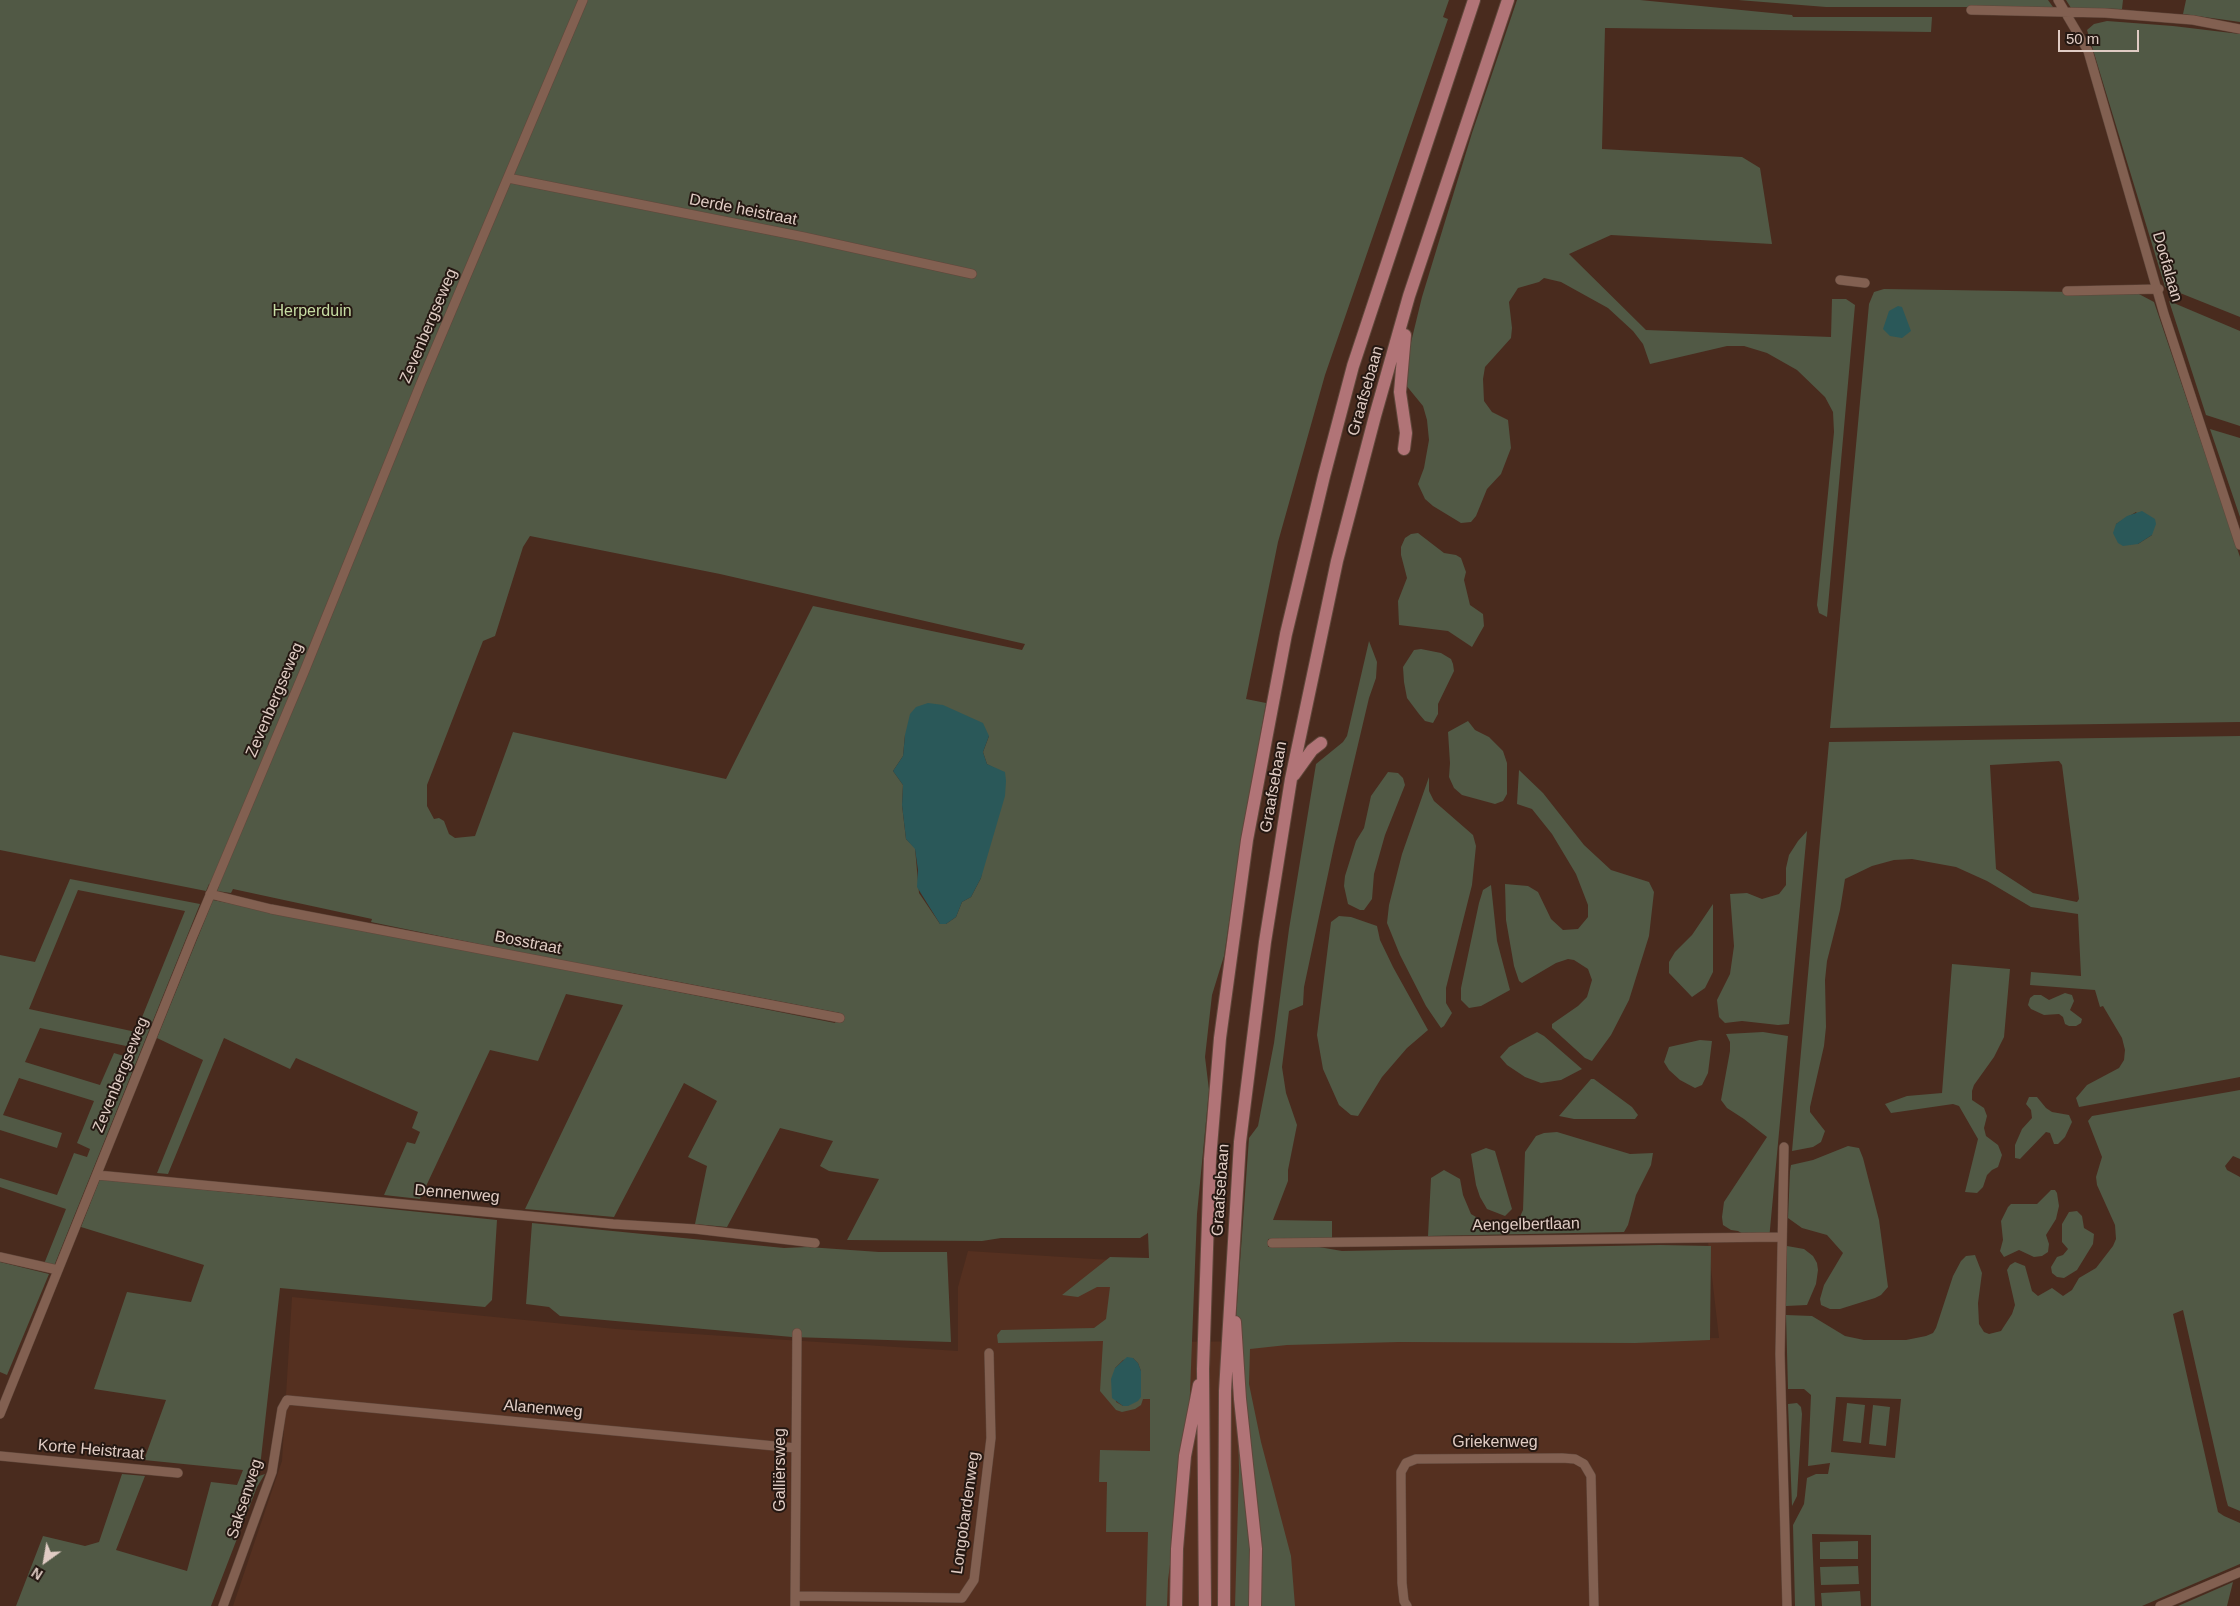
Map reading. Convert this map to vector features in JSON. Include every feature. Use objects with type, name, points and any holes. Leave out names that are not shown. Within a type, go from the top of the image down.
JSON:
[{"type":"main road","name":"Graafsebaan","points":[[1205,1606],[1203,1369],[1206,1235],[1220,1038],[1247,840],[1293,606],[1353,366],[1474,0]]},
{"type":"main road","name":"Graafsebaan","points":[[1224,1606],[1224,1444],[1230,1290],[1240,1142],[1265,942],[1291,779],[1337,562],[1375,416],[1410,296],[1508,0]]},
{"type":"main road","points":[[1404,449],[1406,433],[1400,392],[1400,370],[1410,296]]},
{"type":"main road","points":[[1291,779],[1312,750],[1321,743]]},
{"type":"main road","points":[[1230,1290],[1256,1549],[1255,1606]]},
{"type":"main road","points":[[1176,1606],[1177,1549],[1185,1456],[1192,1411],[1203,1369]]},
{"type":"street","name":"Zevenbergseweg","points":[[0,1414],[210,894],[304,672],[421,383],[583,0]]},
{"type":"street","name":"Docfalaan","points":[[2058,0],[2088,51],[2159,289],[2167,323],[2240,545]]},
{"type":"street","points":[[1971,10],[2064,11],[2193,20],[2240,29]]},
{"type":"street","name":"Derde heistraat","points":[[508,178],[804,237],[972,274]]},
{"type":"street","points":[[1840,280],[1864,283]]},
{"type":"street","points":[[2067,291],[2159,289]]},
{"type":"street","name":"Bosstraat","points":[[210,894],[270,909],[840,1018]]},
{"type":"street","points":[[1784,1147],[1780,1382],[1787,1606]]},
{"type":"street","name":"Dennenweg","points":[[97,1174],[603,1223],[695,1228],[815,1243]]},
{"type":"street","name":"Aengelbertlaan","points":[[1272,1243],[1781,1237]]},
{"type":"street","points":[[0,1257],[58,1270]]},
{"type":"street","name":"Galliërsweg","points":[[796,1601],[797,1333]]},
{"type":"street","name":"Longobardenweg","points":[[796,1601],[962,1598],[974,1580],[991,1438],[989,1353]]},
{"type":"street","name":"Alanenweg","points":[[287,1400],[796,1448]]},
{"type":"street","name":"Saksenweg","points":[[223,1606],[272,1472],[282,1409],[287,1400]]},
{"type":"street","name":"Korte Heistraat","points":[[0,1456],[178,1473]]},
{"type":"street","name":"Griekenweg","points":[[1407,1606],[1404,1601],[1402,1584],[1401,1484],[1401,1472],[1406,1463],[1416,1459],[1562,1458],[1575,1459],[1584,1464],[1591,1476],[1594,1606]]},
{"type":"street","points":[[2160,1606],[2240,1572]]},
{"type":"shaded area","points":[[1781,1241],[1790,1606],[233,1606],[282,1461],[292,1297],[616,1329],[958,1351],[958,1287],[968,1251],[1158,1263],[1148,1342],[1719,1338],[1708,1242]]},
{"type":"green space","name":"Herperduin","points":[[0,0],[1449,0],[1443,17],[1448,19],[1325,375],[1278,542],[1246,699],[1266,703],[1239,856],[1224,956],[1212,995],[1205,1057],[1209,1090],[1197,1214],[1189,1418],[1168,1580],[1167,1606],[1146,1606],[1148,1532],[1106,1532],[1107,1482],[1099,1482],[1100,1450],[1150,1451],[1150,1399],[1143,1399],[1141,1405],[1135,1409],[1122,1412],[1116,1410],[1100,1391],[1103,1341],[998,1343],[997,1335],[1001,1330],[1094,1328],[1106,1319],[1110,1287],[1097,1287],[1078,1297],[1062,1295],[1110,1257],[1149,1258],[1148,1233],[1140,1238],[1001,1238],[982,1241],[847,1240],[879,1179],[829,1171],[820,1166],[833,1141],[780,1128],[727,1227],[695,1224],[707,1166],[688,1157],[717,1101],[684,1083],[614,1217],[525,1209],[623,1005],[566,994],[538,1061],[490,1050],[420,1199],[384,1195],[407,1142],[415,1144],[420,1132],[412,1128],[418,1112],[296,1058],[290,1069],[224,1038],[168,1174],[157,1173],[203,1060],[157,1038],[213,900],[835,1023],[840,1013],[627,972],[626,974],[405,929],[371,922],[372,919],[233,889],[231,893],[217,891],[219,886],[209,884],[206,891],[0,850]],"holes":[[[530,536],[720,574],[1025,644],[1022,650],[813,606],[726,779],[513,732],[475,836],[455,838],[449,834],[444,821],[439,818],[434,819],[427,806],[427,785],[483,641],[495,636],[523,547]],[[905,735],[989,736],[983,752],[987,764],[994,768],[981,878],[971,897],[962,902],[956,917],[946,924],[940,924],[919,893],[915,848],[906,839],[902,805],[903,785],[893,771],[903,756]],[[1133,1358],[1138,1363],[1141,1371],[1128,1406],[1123,1406],[1116,1402],[1115,1368],[1123,1360]]]},
{"type":"green space","points":[[1517,0],[1640,0],[1792,15],[1793,17],[1932,17],[1931,32],[1605,28],[1602,149],[1742,157],[1760,168],[1772,244],[1611,235],[1569,254],[1646,330],[1831,337],[1832,299],[1846,299],[1855,305],[1827,617],[1819,613],[1817,605],[1834,432],[1833,412],[1825,397],[1797,370],[1767,353],[1744,346],[1727,346],[1650,364],[1643,344],[1633,331],[1608,308],[1561,282],[1544,278],[1539,282],[1518,288],[1509,302],[1512,328],[1511,338],[1485,367],[1483,379],[1484,401],[1492,412],[1508,420],[1511,448],[1501,474],[1487,489],[1476,516],[1471,522],[1461,523],[1425,499],[1418,484],[1424,468],[1429,440],[1427,420],[1423,406],[1405,384],[1405,367],[1422,297],[1472,133]]},
{"type":"green space","points":[[1738,0],[2048,0],[2053,7],[1826,7]]},
{"type":"green space","points":[[2066,0],[2123,0],[2122,9],[2071,8]]},
{"type":"green space","points":[[2186,0],[2240,0],[2240,22],[2183,14]]},
{"type":"green space","points":[[2107,21],[2240,34],[2240,317],[2165,287],[2087,30],[2094,24]]},
{"type":"green space","points":[[1884,289],[2137,293],[2154,302],[2240,557],[2240,722],[1830,728],[1869,304],[1874,292]],"holes":[[[2136,512],[2152,535],[2138,544],[2116,524]]]},
{"type":"green space","points":[[2169,301],[2240,331],[2240,426],[2206,415]]},
{"type":"green space","points":[[2210,429],[2240,438],[2240,517]]},
{"type":"green space","points":[[1418,533],[1444,553],[1461,558],[1466,572],[1464,580],[1470,605],[1483,614],[1484,626],[1472,647],[1448,631],[1399,625],[1398,601],[1407,578],[1401,555],[1401,547],[1405,538],[1411,534]]},
{"type":"green space","points":[[1369,641],[1377,662],[1376,678],[1369,698],[1334,846],[1304,987],[1303,1005],[1289,1011],[1282,1067],[1286,1093],[1297,1125],[1288,1170],[1288,1181],[1273,1220],[1332,1221],[1332,1238],[1268,1239],[1268,1247],[1319,1247],[1342,1251],[1660,1245],[1711,1246],[1710,1340],[1635,1343],[1399,1342],[1287,1345],[1250,1349],[1249,1384],[1261,1442],[1291,1556],[1295,1606],[1235,1606],[1239,1471],[1236,1318],[1249,1138],[1258,1126],[1274,1043],[1289,929],[1316,764],[1343,742],[1347,736]]},
{"type":"green space","points":[[1421,649],[1441,653],[1451,659],[1453,664],[1454,671],[1438,704],[1438,714],[1433,723],[1425,721],[1407,698],[1404,682],[1403,667],[1414,650]]},
{"type":"green space","points":[[1468,721],[1475,730],[1489,737],[1503,751],[1507,763],[1507,794],[1503,801],[1495,804],[1462,795],[1454,788],[1449,777],[1448,732]]},
{"type":"green space","points":[[2240,736],[2240,1077],[2079,1107],[2076,1098],[2087,1085],[2119,1068],[2124,1060],[2125,1050],[2122,1038],[2103,1006],[2100,1007],[2095,990],[2030,985],[2031,972],[2081,976],[2078,914],[2031,907],[1987,881],[1956,867],[1912,859],[1894,860],[1872,866],[1845,879],[1840,910],[1827,961],[1824,1046],[1810,1107],[1810,1112],[1825,1131],[1821,1142],[1813,1147],[1792,1151],[1829,742]],"holes":[[[2059,761],[2062,765],[2079,899],[2077,902],[2033,893],[1996,869],[1990,765]]]},
{"type":"green space","points":[[1519,770],[1543,793],[1584,845],[1611,870],[1649,882],[1654,892],[1649,936],[1629,1000],[1611,1035],[1592,1061],[1585,1058],[1552,1028],[1552,1024],[1578,1006],[1587,997],[1592,980],[1588,969],[1574,960],[1568,959],[1556,963],[1522,983],[1519,981],[1514,966],[1506,920],[1505,884],[1528,886],[1538,892],[1551,919],[1563,930],[1578,929],[1588,917],[1588,905],[1576,874],[1552,834],[1532,809],[1517,804]]},
{"type":"green space","points":[[1388,772],[1398,773],[1403,778],[1405,785],[1385,835],[1374,874],[1372,899],[1364,910],[1360,910],[1348,904],[1344,886],[1345,876],[1356,841],[1364,828],[1371,796]]},
{"type":"green space","points":[[1429,777],[1429,791],[1434,801],[1473,835],[1476,846],[1472,885],[1446,988],[1446,1003],[1452,1013],[1441,1028],[1426,1006],[1400,955],[1387,923],[1389,905],[1402,854]]},
{"type":"green space","points":[[1807,831],[1789,1024],[1778,1025],[1742,1021],[1725,1023],[1719,1017],[1717,1000],[1730,974],[1734,946],[1730,894],[1747,893],[1762,899],[1779,894],[1786,885],[1786,868],[1789,855]]},
{"type":"green space","points":[[70,879],[200,904],[54,1266],[44,1264],[66,1209],[0,1187],[0,1178],[57,1195],[74,1153],[87,1157],[90,1149],[77,1143],[94,1101],[19,1078],[3,1115],[62,1133],[57,1148],[0,1130],[0,955],[35,962]],"holes":[[[78,890],[185,911],[136,1032],[29,1009]],[[40,1028],[131,1047],[127,1057],[114,1053],[100,1085],[25,1062]]]},
{"type":"green space","points":[[1491,885],[1497,941],[1510,990],[1481,1006],[1469,1008],[1461,1000],[1461,988],[1479,903],[1483,890]]},
{"type":"green space","points":[[1713,904],[1713,972],[1705,988],[1692,997],[1669,973],[1669,962],[1675,952],[1692,935]]},
{"type":"green space","points":[[1339,916],[1351,917],[1377,926],[1380,940],[1393,967],[1428,1030],[1407,1048],[1382,1077],[1358,1116],[1351,1115],[1339,1105],[1323,1069],[1317,1035],[1331,922]]},
{"type":"green space","points":[[1952,964],[2010,969],[2004,1037],[1994,1057],[1974,1085],[1972,1091],[1972,1100],[1984,1108],[1987,1116],[1984,1128],[1986,1136],[1998,1145],[2002,1155],[1998,1167],[1987,1175],[1983,1187],[1977,1193],[1965,1192],[1978,1139],[1959,1106],[1953,1104],[1891,1113],[1885,1104],[1907,1096],[1942,1093]]},
{"type":"green space","points":[[2065,993],[2072,995],[2074,1001],[2070,1010],[2082,1019],[2081,1023],[2076,1026],[2065,1024],[2063,1017],[2059,1014],[2044,1015],[2031,1009],[2028,1005],[2030,998],[2034,995],[2041,995],[2049,1000]]},
{"type":"green space","points":[[1537,1032],[1582,1069],[1561,1080],[1541,1083],[1525,1077],[1507,1065],[1500,1057],[1509,1047]]},
{"type":"green space","points":[[1763,1032],[1788,1036],[1769,1240],[1750,1238],[1738,1231],[1731,1230],[1723,1225],[1722,1217],[1724,1202],[1767,1137],[1727,1108],[1721,1100],[1730,1051],[1730,1042],[1726,1034]]},
{"type":"green space","points":[[1700,1040],[1712,1041],[1708,1073],[1702,1085],[1695,1088],[1680,1080],[1669,1070],[1664,1062],[1669,1047]]},
{"type":"green space","points":[[1591,1079],[1594,1079],[1632,1107],[1638,1115],[1635,1119],[1574,1119],[1559,1116]]},
{"type":"green space","points":[[2240,1090],[2240,1159],[2233,1156],[2225,1166],[2227,1170],[2240,1177],[2240,1511],[2228,1506],[2226,1499],[2183,1310],[2173,1314],[2218,1512],[2240,1523],[2240,1564],[2142,1606],[1871,1606],[1871,1535],[1812,1534],[1815,1606],[1795,1606],[1793,1525],[1804,1504],[1807,1478],[1816,1474],[1828,1474],[1830,1463],[1808,1466],[1811,1395],[1804,1389],[1788,1389],[1786,1315],[1812,1316],[1845,1336],[1864,1340],[1906,1340],[1926,1336],[1933,1333],[1936,1328],[1953,1276],[1961,1261],[1966,1256],[1975,1255],[1982,1273],[1978,1303],[1979,1324],[1984,1332],[1989,1334],[2001,1331],[2012,1314],[2015,1305],[2007,1270],[2015,1262],[2025,1266],[2032,1291],[2038,1296],[2052,1288],[2063,1296],[2072,1290],[2079,1278],[2096,1268],[2113,1246],[2116,1239],[2115,1225],[2097,1185],[2096,1177],[2102,1157],[2088,1121],[2092,1116]],"holes":[[[1836,1397],[1901,1399],[1895,1458],[1831,1452]]]},
{"type":"green space","points":[[2029,1097],[2037,1097],[2052,1112],[2069,1115],[2072,1122],[2065,1137],[2058,1144],[2054,1144],[2050,1133],[2046,1132],[2020,1159],[2015,1158],[2015,1145],[2022,1129],[2032,1118],[2031,1110],[2026,1104]]},
{"type":"green space","points":[[1557,1132],[1630,1154],[1653,1153],[1651,1165],[1636,1195],[1628,1225],[1624,1232],[1428,1236],[1431,1178],[1444,1170],[1460,1179],[1463,1195],[1471,1214],[1486,1223],[1505,1226],[1518,1221],[1523,1210],[1525,1152],[1536,1136]]},
{"type":"green space","points":[[1848,1146],[1859,1148],[1863,1158],[1879,1220],[1888,1287],[1881,1295],[1875,1298],[1840,1309],[1830,1309],[1821,1305],[1820,1299],[1824,1285],[1843,1253],[1827,1235],[1802,1228],[1788,1218],[1790,1171],[1791,1165],[1813,1160]]},
{"type":"green space","points":[[1486,1148],[1495,1151],[1512,1209],[1505,1216],[1487,1209],[1476,1185],[1471,1154]]},
{"type":"green space","points":[[100,1179],[497,1220],[492,1300],[485,1307],[280,1288],[259,1476],[265,1474],[257,1487],[211,1606],[16,1606],[43,1536],[85,1546],[99,1542],[122,1474],[145,1476],[116,1550],[187,1571],[211,1482],[237,1485],[243,1470],[144,1460],[166,1400],[94,1389],[127,1292],[191,1302],[204,1265],[81,1227]]},
{"type":"green space","points":[[2051,1190],[2055,1190],[2057,1193],[2059,1206],[2056,1219],[2046,1235],[2049,1244],[2048,1252],[2042,1256],[2034,1257],[2019,1250],[2004,1257],[2000,1251],[2003,1240],[2001,1221],[2008,1207],[2011,1204],[2037,1204]]},
{"type":"green space","points":[[2077,1211],[2082,1216],[2084,1228],[2094,1234],[2093,1244],[2077,1270],[2064,1278],[2057,1277],[2052,1273],[2051,1267],[2057,1257],[2063,1255],[2068,1249],[2062,1242],[2062,1224],[2069,1212]]},
{"type":"green space","points":[[532,1223],[784,1248],[808,1247],[879,1252],[947,1252],[951,1342],[792,1337],[560,1316],[549,1307],[526,1304]]},
{"type":"green space","points":[[1787,1246],[1804,1249],[1813,1256],[1817,1263],[1816,1284],[1807,1305],[1786,1306]]},
{"type":"green space","points":[[0,1262],[49,1274],[7,1375],[0,1372]]},
{"type":"green space","points":[[1797,1403],[1801,1407],[1802,1414],[1797,1496],[1792,1506],[1788,1404]]},
{"type":"green space","points":[[1847,1403],[1865,1405],[1861,1443],[1843,1441]]},
{"type":"green space","points":[[1873,1405],[1890,1407],[1886,1446],[1869,1444]]},
{"type":"green space","points":[[1858,1541],[1858,1559],[1820,1559],[1820,1542]]},
{"type":"green space","points":[[1858,1566],[1859,1584],[1821,1585],[1820,1567]]},
{"type":"green space","points":[[2233,1582],[2227,1606],[2178,1606]]},
{"type":"green space","points":[[1860,1591],[1861,1606],[1822,1606],[1821,1593]]},
{"type":"water","points":[[1898,306],[1902,307],[1911,331],[1902,338],[1890,336],[1883,329],[1889,311]]},
{"type":"water","points":[[2142,511],[2155,519],[2156,524],[2152,535],[2138,544],[2123,546],[2118,543],[2113,533],[2116,524],[2127,516]]},
{"type":"water","points":[[928,703],[943,705],[983,723],[989,736],[983,752],[987,764],[1005,772],[1006,781],[1005,796],[981,878],[971,897],[962,902],[956,917],[946,924],[940,924],[917,887],[918,870],[915,849],[906,839],[902,805],[903,785],[893,771],[903,756],[910,714],[916,707]]},
{"type":"water","points":[[1127,1357],[1133,1358],[1138,1363],[1141,1371],[1141,1397],[1138,1401],[1128,1406],[1123,1406],[1112,1398],[1111,1379],[1115,1368]]}]
